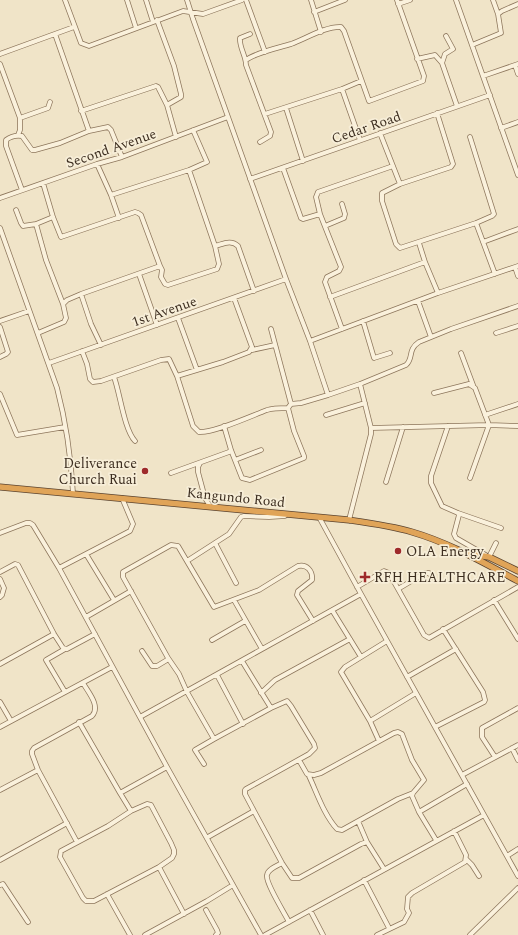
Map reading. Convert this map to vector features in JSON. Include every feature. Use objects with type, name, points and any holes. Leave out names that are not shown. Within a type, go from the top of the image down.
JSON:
[{"type":"highway","name":"Kangundo Road","points":[[0,487],[296,514],[349,520],[384,526],[412,532],[465,552],[518,581]]},
{"type":"highway","name":"Kangundo Road","points":[[465,552],[490,557],[518,571]]},
{"type":"highway","points":[[506,575],[507,569],[510,566]]},
{"type":"street","points":[[65,0],[81,43],[89,46],[183,11],[202,14],[242,0]]},
{"type":"street","points":[[127,0],[136,28]]},
{"type":"street","points":[[146,0],[174,66],[181,94],[181,97],[167,105]]},
{"type":"street","points":[[187,0],[286,279],[310,341],[328,395]]},
{"type":"street","points":[[223,0],[225,6]]},
{"type":"street","points":[[246,0],[265,52]]},
{"type":"street","points":[[311,0],[320,32]]},
{"type":"street","points":[[314,12],[345,0]]},
{"type":"street","points":[[246,60],[253,56],[335,27],[343,29],[368,100],[370,101],[423,81],[424,76],[398,2],[410,0]]},
{"type":"street","points":[[456,0],[518,175]]},
{"type":"street","points":[[472,45],[502,33],[493,0]]},
{"type":"street","points":[[498,14],[502,11],[517,6]]},
{"type":"street","points":[[0,54],[74,27]]},
{"type":"street","points":[[55,34],[89,131]]},
{"type":"street","points":[[250,34],[240,38],[240,42],[246,60],[246,65],[271,134],[260,142]]},
{"type":"street","points":[[442,63],[445,54],[453,49],[446,36]]},
{"type":"street","points":[[418,59],[435,55],[442,63],[457,106]]},
{"type":"street","points":[[0,64],[20,118],[20,130],[18,135],[6,140],[6,146],[22,190]]},
{"type":"street","points":[[483,76],[516,64],[518,74]]},
{"type":"street","points":[[265,114],[342,89],[361,81]]},
{"type":"street","points":[[81,111],[156,86],[158,87],[167,105],[176,137]]},
{"type":"street","points":[[342,89],[360,140]]},
{"type":"street","name":"Cedar Road","points":[[250,179],[490,95]]},
{"type":"street","points":[[20,118],[48,108],[50,102]]},
{"type":"street","points":[[286,108],[303,161]]},
{"type":"street","points":[[437,113],[453,164],[451,167],[400,184],[383,192],[381,196],[398,247],[402,248],[476,223],[492,216],[494,211],[470,137]]},
{"type":"street","name":"Second Avenue","points":[[0,198],[97,164],[122,157],[228,117]]},
{"type":"street","points":[[501,128],[518,122]]},
{"type":"street","points":[[18,135],[22,136],[30,148],[35,150],[60,143],[89,131],[106,126],[110,128],[122,157]]},
{"type":"street","points":[[111,195],[189,170],[206,162],[193,130]]},
{"type":"street","points":[[380,133],[400,184]]},
{"type":"street","points":[[97,164],[111,195],[119,218]]},
{"type":"street","points":[[342,329],[330,297],[326,280],[339,271],[341,267],[320,214],[316,197],[318,192],[392,166]]},
{"type":"street","points":[[283,168],[301,218],[303,219],[320,214]]},
{"type":"street","points":[[44,183],[53,217],[60,236],[63,237],[135,212],[141,215],[162,270],[161,277],[165,284],[168,285],[219,266],[215,246],[189,170]]},
{"type":"street","points":[[325,226],[344,218],[345,214],[342,204]]},
{"type":"street","points":[[16,210],[22,225],[25,226],[36,224],[53,217]]},
{"type":"street","points":[[476,223],[495,274]]},
{"type":"street","points":[[36,224],[46,260],[65,312],[65,320],[38,333]]},
{"type":"street","points":[[0,228],[49,363],[63,410],[74,493]]},
{"type":"street","points":[[483,242],[518,229]]},
{"type":"street","points":[[215,246],[230,242],[236,244],[254,291]]},
{"type":"street","points":[[419,242],[425,262],[438,293]]},
{"type":"street","points":[[330,297],[425,262]]},
{"type":"street","points":[[63,304],[67,300],[81,294],[160,266]]},
{"type":"street","points":[[310,341],[438,293],[516,267],[518,276]]},
{"type":"street","points":[[139,274],[158,325]]},
{"type":"street","name":"1st Avenue","points":[[49,363],[286,279]]},
{"type":"street","points":[[81,294],[91,324],[101,345]]},
{"type":"street","points":[[234,298],[252,350]]},
{"type":"street","points":[[418,301],[431,337]]},
{"type":"street","points":[[82,351],[87,364],[90,379],[93,382],[97,382],[166,358],[169,359],[177,376],[193,426],[195,430],[203,432],[224,426],[269,409],[301,403],[360,384],[406,365],[410,360],[411,349],[414,345],[431,337],[518,306]]},
{"type":"street","points":[[0,321],[29,311]]},
{"type":"street","points":[[178,318],[197,370]]},
{"type":"street","points":[[363,321],[374,358],[390,353]]},
{"type":"street","points":[[496,333],[518,326]]},
{"type":"street","points":[[0,327],[8,352],[0,357]]},
{"type":"street","points":[[224,426],[231,450],[242,478],[250,480],[304,458],[294,431],[290,406],[270,329]]},
{"type":"street","points":[[177,376],[223,362],[252,350],[275,345]]},
{"type":"street","points":[[461,353],[489,425],[470,478]]},
{"type":"street","points":[[114,376],[131,434],[135,441]]},
{"type":"street","points":[[349,520],[371,434],[371,428],[360,384]]},
{"type":"street","points":[[434,394],[469,384],[473,385]]},
{"type":"street","points":[[0,394],[17,435],[66,427]]},
{"type":"street","points":[[326,415],[365,403]]},
{"type":"street","points":[[485,415],[518,404]]},
{"type":"street","points":[[371,428],[489,425],[518,426]]},
{"type":"street","points":[[448,426],[430,480],[442,506],[501,528]]},
{"type":"street","points":[[386,482],[403,427]]},
{"type":"street","points":[[171,473],[231,450]]},
{"type":"street","points":[[235,460],[261,450]]},
{"type":"street","points":[[200,463],[198,472],[205,498],[210,506]]},
{"type":"street","points":[[59,568],[130,531],[133,524],[122,498]]},
{"type":"street","points":[[198,505],[205,498]]},
{"type":"street","points":[[458,513],[459,517],[454,536],[490,557],[496,543]]},
{"type":"street","points":[[187,560],[231,533],[239,520],[244,516],[269,517],[296,514]]},
{"type":"street","points":[[319,517],[518,876]]},
{"type":"street","points":[[0,533],[26,523],[30,523],[32,525],[59,568],[167,767],[208,837],[261,935],[289,922],[484,815]]},
{"type":"street","points":[[214,543],[236,583]]},
{"type":"street","points":[[214,739],[122,574],[124,571],[166,547],[171,545],[178,546],[214,607],[259,590],[298,566],[306,566],[310,570],[313,577],[312,580],[298,591],[297,595],[313,621]]},
{"type":"street","points":[[86,554],[114,600]]},
{"type":"street","points":[[0,572],[15,564],[18,565],[54,634],[65,649]]},
{"type":"street","points":[[358,587],[384,571],[389,573],[426,637],[431,637],[518,587]]},
{"type":"street","points":[[398,589],[425,573],[429,573],[432,577]]},
{"type":"street","points":[[0,579],[4,588],[2,595],[0,596]]},
{"type":"street","points":[[86,617],[131,590]]},
{"type":"street","points":[[140,717],[361,594]]},
{"type":"street","points":[[234,600],[262,650]]},
{"type":"street","points":[[494,600],[518,639]]},
{"type":"street","points":[[332,610],[361,657]]},
{"type":"street","points":[[212,640],[245,621]]},
{"type":"street","points":[[435,727],[486,700],[443,629]]},
{"type":"street","points":[[0,664],[54,634]]},
{"type":"street","points":[[65,692],[46,660],[95,634]]},
{"type":"street","points":[[261,693],[275,680],[350,639]]},
{"type":"street","points":[[379,741],[370,721],[341,672],[345,667],[387,641]]},
{"type":"street","points":[[407,677],[456,649]]},
{"type":"street","points":[[142,651],[152,666],[157,666],[168,658]]},
{"type":"street","points":[[242,661],[270,708]]},
{"type":"street","points":[[0,727],[112,667]]},
{"type":"street","points":[[217,675],[243,724]]},
{"type":"street","points":[[77,842],[38,770],[32,750],[92,716],[96,709],[96,705],[82,683]]},
{"type":"street","points":[[370,721],[416,693]]},
{"type":"street","points":[[0,702],[11,721]]},
{"type":"street","points":[[204,764],[195,750],[270,708],[284,702],[289,703],[315,748],[299,760],[245,790],[245,794],[282,863],[292,878],[299,878],[367,842]]},
{"type":"street","points":[[495,758],[482,737],[482,728],[518,708]]},
{"type":"street","points":[[79,722],[131,811]]},
{"type":"street","points":[[299,760],[309,776],[320,801],[334,825],[337,829],[342,830],[398,799],[413,793],[424,780],[412,760],[402,734],[398,732],[339,764],[309,776]]},
{"type":"street","points":[[462,775],[518,745]]},
{"type":"street","points":[[512,748],[518,760]]},
{"type":"street","points":[[120,793],[167,767]]},
{"type":"street","points":[[0,790],[38,770]]},
{"type":"street","points":[[419,812],[467,784]]},
{"type":"street","points":[[413,793],[412,799],[436,840]]},
{"type":"street","points":[[147,804],[151,805],[171,843],[174,854],[172,858],[159,866],[90,902],[86,901],[79,891],[60,854],[64,849],[77,842],[108,826],[131,811],[147,804]]},
{"type":"street","points":[[208,837],[254,811]]},
{"type":"street","points":[[358,821],[367,842],[384,869]]},
{"type":"street","points":[[0,860],[67,823]]},
{"type":"street","points":[[454,831],[466,859],[479,876]]},
{"type":"street","points":[[507,856],[518,849]]},
{"type":"street","points":[[377,935],[389,928],[396,927],[404,922],[408,917],[408,896],[462,865],[466,859]]},
{"type":"street","points":[[282,863],[270,870],[267,874],[267,878],[289,922]]},
{"type":"street","points":[[159,866],[184,914]]},
{"type":"street","points":[[0,878],[1,885],[28,922]]},
{"type":"street","points":[[364,880],[389,928]]},
{"type":"street","points":[[145,935],[233,885]]},
{"type":"street","points":[[470,935],[518,888]]},
{"type":"street","points":[[106,894],[130,935]]},
{"type":"street","points":[[206,910],[218,932],[216,935]]},
{"type":"street","points":[[310,910],[323,935]]},
{"type":"place","name":"Deliverance Church Ruai","points":[[145,471]]},
{"type":"place","name":"OLA Energy","points":[[398,551]]},
{"type":"place","name":"RFH HEALTHCARE","points":[[365,577]]}]
